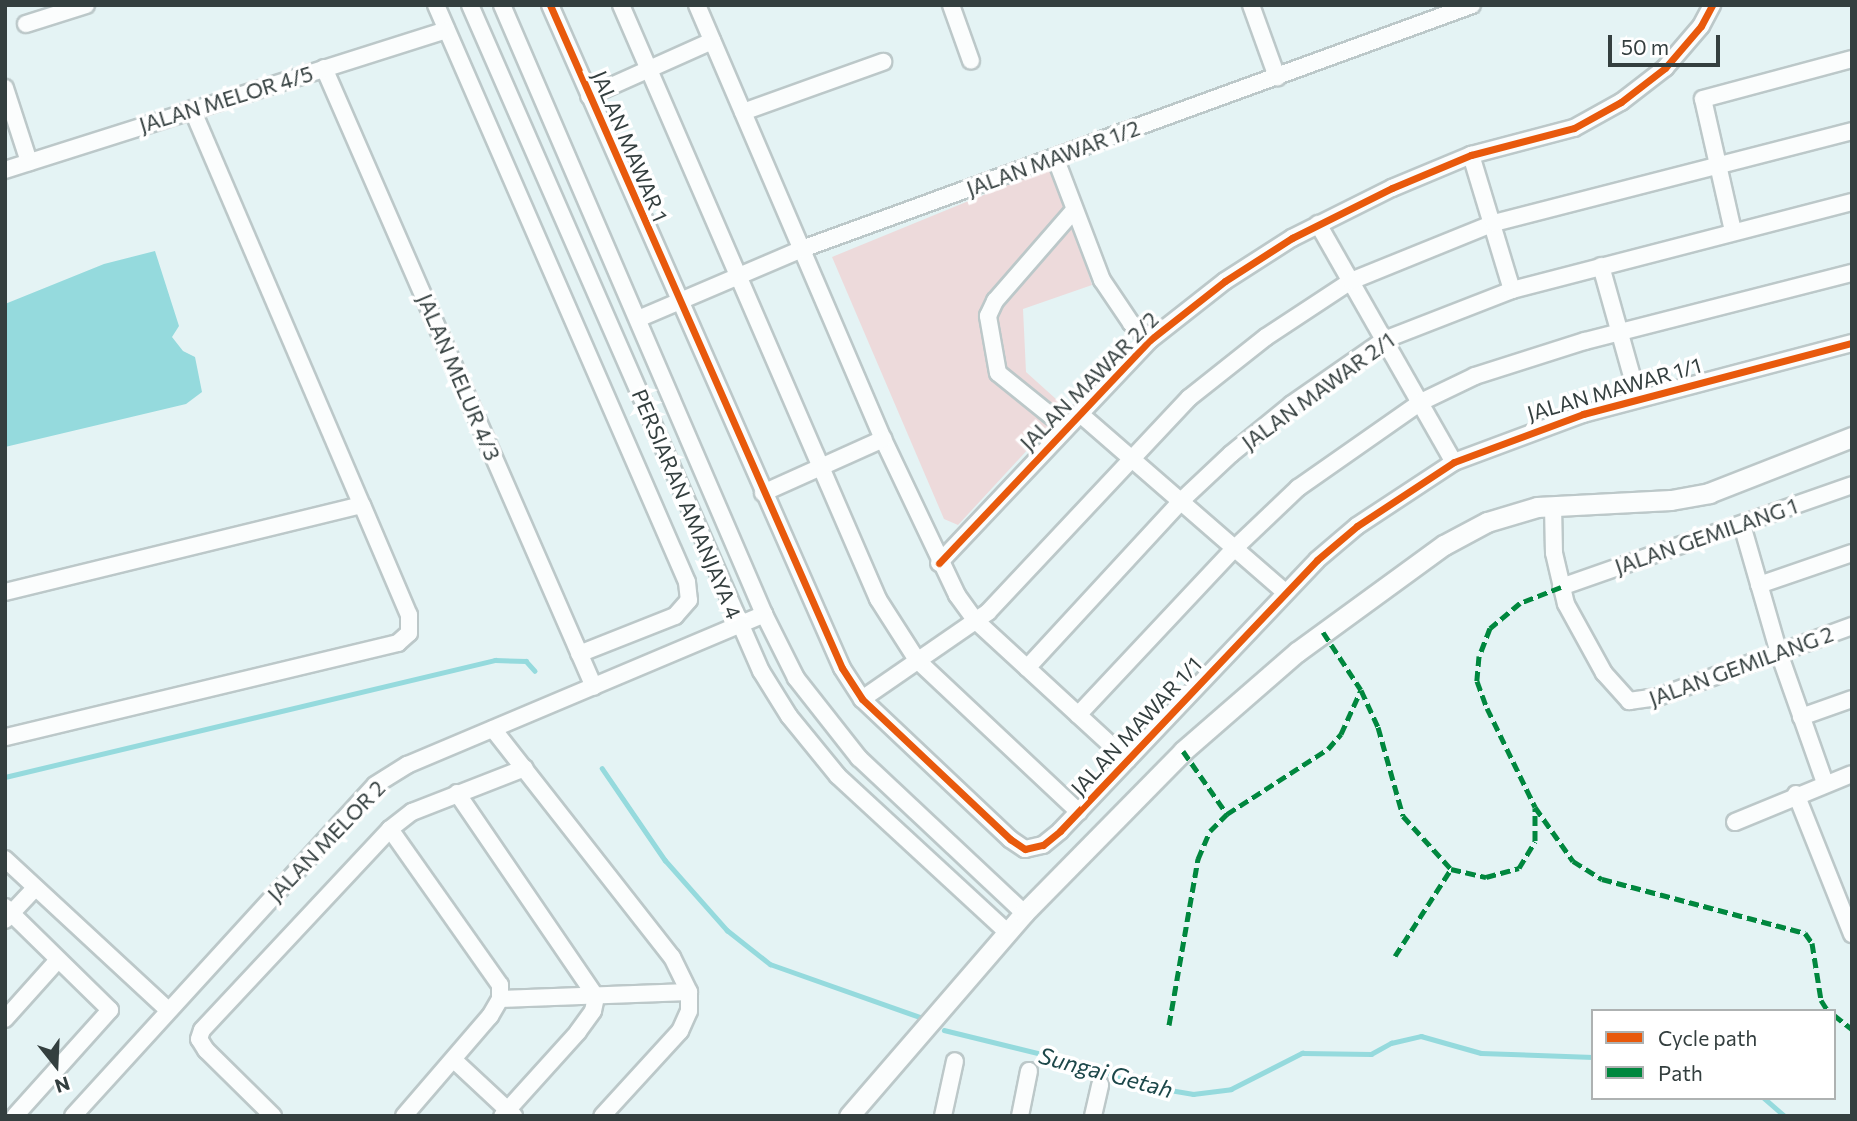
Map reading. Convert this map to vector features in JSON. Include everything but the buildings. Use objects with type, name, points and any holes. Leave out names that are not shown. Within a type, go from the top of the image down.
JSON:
[{"type":"main road","points":[[849,1116],[1024,913],[1183,751],[1297,652],[1466,533],[1521,510],[1633,503],[1709,493],[1852,437]]},
{"type":"street","points":[[26,24],[86,5]]},
{"type":"street","points":[[436,5],[687,582],[689,600],[676,615],[579,654]]},
{"type":"street","name":"PERSIARAN AMANJAYA 4","points":[[470,5],[738,625],[789,716],[838,776],[1007,932]]},
{"type":"street","name":"PERSIARAN AMANJAYA 4","points":[[502,5],[764,614],[796,678],[859,758],[1024,913]]},
{"type":"street","name":"JALAN MAWAR 1","points":[[550,5],[678,302]]},
{"type":"street","points":[[621,5],[647,70],[823,466],[878,599],[917,660],[1079,812]]},
{"type":"street","points":[[697,5],[939,563],[975,620],[1127,760]]},
{"type":"street","points":[[951,5],[971,61]]},
{"type":"street","points":[[1251,5],[1277,77]]},
{"type":"street","name":"JALAN MAWAR 1/2","points":[[638,319],[737,274],[802,249],[1472,5]]},
{"type":"street","name":"JALAN MAWAR 2/2","points":[[939,563],[1150,340],[1224,281],[1318,224],[1471,155],[1574,128],[1621,102],[1665,68],[1701,26],[1712,5]]},
{"type":"street","name":"JALAN MELOR 4/5","points":[[5,170],[446,30]]},
{"type":"street","points":[[589,96],[712,41]]},
{"type":"street","points":[[1733,231],[1703,111],[1703,99],[1709,94],[1852,59]]},
{"type":"street","points":[[743,112],[883,62]]},
{"type":"street","name":"JALAN MELUR 4/3","points":[[324,68],[594,687]]},
{"type":"street","points":[[5,88],[29,162]]},
{"type":"street","points":[[5,737],[398,643],[409,633],[409,615],[192,109]]},
{"type":"street","points":[[862,699],[988,612],[1189,398],[1266,337],[1351,281],[1493,223],[1852,131]]},
{"type":"street","points":[[1471,155],[1512,290]]},
{"type":"street","points":[[1055,157],[1102,279],[1131,323],[1150,340]]},
{"type":"street","name":"JALAN MAWAR 2/1","points":[[1027,668],[1182,500],[1292,404],[1384,340],[1446,312],[1512,290],[1852,202]]},
{"type":"street","points":[[1065,427],[998,373],[988,316],[995,302],[1074,210]]},
{"type":"street","points":[[1318,224],[1454,462]]},
{"type":"street","points":[[1601,265],[1639,398]]},
{"type":"street","points":[[1079,715],[1235,548],[1298,488],[1421,402],[1475,376],[1620,334],[1852,273]]},
{"type":"street","name":"JALAN MAWAR 1/1","points":[[678,302],[842,668],[862,699],[1010,839],[1025,849],[1043,845],[1079,812],[1285,592],[1357,526],[1454,462],[1507,439],[1639,398],[1852,343]]},
{"type":"street","points":[[1079,413],[1285,592]]},
{"type":"street","points":[[764,493],[883,439]]},
{"type":"street","name":"JALAN GEMILANG 1","points":[[1561,587],[1852,485]]},
{"type":"street","points":[[5,592],[362,505]]},
{"type":"street","points":[[1553,506],[1554,553],[1561,587]]},
{"type":"street","points":[[1742,525],[1779,653],[1825,783]]},
{"type":"street","points":[[1759,585],[1852,553]]},
{"type":"street","name":"JALAN GEMILANG 2","points":[[1561,587],[1604,673],[1629,701],[1658,697],[1852,626]]},
{"type":"street","name":"JALAN MELOR 2","points":[[73,1116],[375,785],[407,765],[764,614]]},
{"type":"street","points":[[1801,717],[1852,699]]},
{"type":"street","points":[[493,729],[672,957],[690,992],[689,1011],[680,1031],[602,1116]]},
{"type":"street","points":[[273,1116],[206,1050],[200,1039],[202,1030],[390,830],[412,812],[525,768]]},
{"type":"street","points":[[1735,822],[1797,794],[1852,774]]},
{"type":"street","points":[[454,1060],[508,1114],[578,1032],[593,1011],[596,997],[457,793]]},
{"type":"street","points":[[1797,794],[1852,934]]},
{"type":"street","points":[[390,830],[500,985],[500,999],[454,1060],[404,1116]]},
{"type":"street","points":[[5,859],[168,1010]]},
{"type":"street","points":[[15,1116],[110,1010],[7,913],[35,888]]},
{"type":"street","points":[[5,1019],[58,960]]},
{"type":"street","points":[[500,999],[690,992]]},
{"type":"street","points":[[943,1116],[955,1061]]},
{"type":"street","points":[[1020,1116],[1029,1071]]},
{"type":"street","points":[[1093,1116],[1100,1085]]},
{"type":"shaded area","points":[[1054,166],[1092,285],[1023,309],[1026,372],[1066,408],[958,525],[944,519],[832,257]]},
{"type":"water","points":[[155,251],[179,326],[172,337],[183,351],[195,357],[202,392],[186,404],[5,447],[5,304],[104,264]]},
{"type":"waterway","points":[[5,777],[495,660],[526,661],[535,671]]},
{"type":"waterway","points":[[602,768],[665,860],[727,930],[770,964],[920,1017]]},
{"type":"waterway","name":"Sungai Getah","points":[[944,1030],[1091,1066],[1134,1084],[1193,1094],[1231,1089],[1302,1053],[1371,1054],[1391,1043],[1421,1036],[1481,1053],[1591,1057]]},
{"type":"waterway","name":"Sungai Getah","points":[[1766,1100],[1785,1116]]},
{"type":"marked path","points":[[1561,587],[1520,603],[1490,628],[1479,656],[1477,681],[1487,708],[1535,807],[1573,861],[1602,879],[1805,933],[1812,943],[1821,1000],[1827,1009]]},
{"type":"marked path","points":[[1323,632],[1361,690],[1378,727],[1403,816],[1451,869],[1486,877],[1519,868],[1535,841],[1535,808]]},
{"type":"marked path","points":[[1169,1025],[1198,859],[1210,831],[1227,814],[1328,749],[1341,734],[1361,690]]},
{"type":"marked path","points":[[1183,751],[1227,814]]},
{"type":"marked path","points":[[1395,956],[1451,869]]},
{"type":"marked path","points":[[1836,1017],[1852,1029]]},
{"type":"cycle path","points":[[550,5],[842,668],[862,699],[1010,839],[1025,849],[1043,845],[1060,831],[1317,560],[1357,526],[1454,462],[1583,414],[1852,343]]},
{"type":"cycle path","points":[[939,563],[1150,340],[1225,281],[1292,238],[1392,188],[1471,155],[1574,128],[1621,102],[1665,68],[1701,26],[1712,5]]}]
